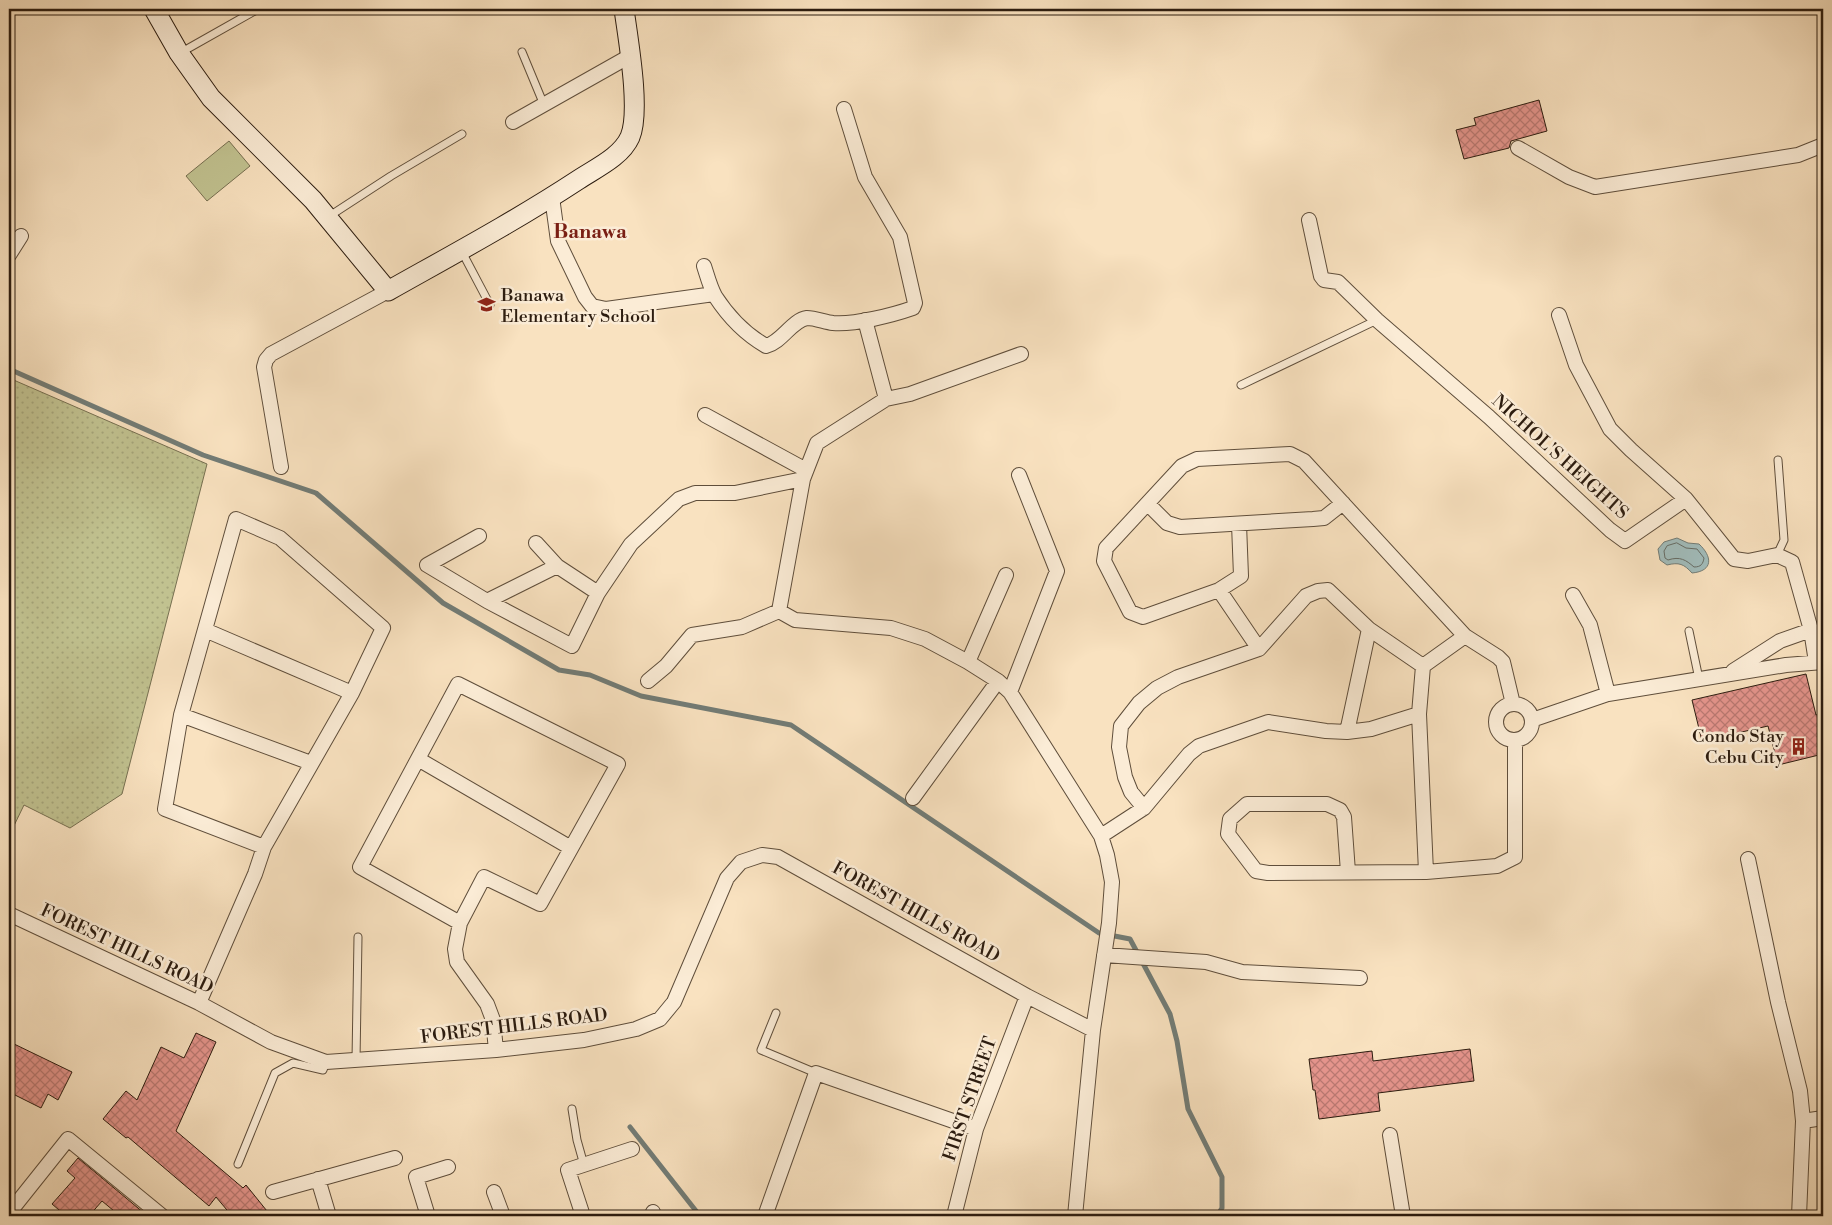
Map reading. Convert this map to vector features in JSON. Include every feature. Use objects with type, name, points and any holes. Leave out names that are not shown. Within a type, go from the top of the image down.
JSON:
[{"type":"street","points":[[154,9],[179,53],[211,98],[313,200],[388,291]]},
{"type":"street","points":[[280,467],[264,366],[271,354],[388,291],[552,197],[615,155],[630,137],[635,118],[624,9]]},
{"type":"street","points":[[514,122],[630,56]]},
{"type":"street","points":[[704,266],[714,294],[736,323],[751,338],[766,346],[774,344],[798,322],[806,318],[835,323],[865,320],[913,308],[915,303],[900,237],[865,177],[844,109]]},
{"type":"street","points":[[1518,148],[1568,177],[1595,187],[1798,155],[1823,145]]},
{"type":"street","points":[[552,197],[558,241],[585,297],[592,306],[601,308],[714,294]]},
{"type":"street","name":"NICHOL'S HEIGHTS","points":[[1309,220],[1321,276],[1328,282],[1338,282],[1344,287],[1377,320],[1489,417],[1610,530],[1625,541],[1686,499]]},
{"type":"street","points":[[9,255],[21,236]]},
{"type":"street","points":[[1532,720],[1608,694],[1728,674],[1820,662],[1792,562],[1777,555],[1748,561],[1734,559],[1686,499],[1610,429],[1576,365],[1559,315]]},
{"type":"street","points":[[865,320],[886,399]]},
{"type":"street","points":[[779,611],[804,475],[817,443],[886,399],[910,394],[1021,354]]},
{"type":"street","points":[[705,414],[804,475]]},
{"type":"street","points":[[1239,524],[1240,576],[1219,590],[1143,617],[1130,612],[1104,560],[1106,548],[1182,466],[1197,459],[1290,454],[1304,461],[1465,636],[1503,662],[1512,704]]},
{"type":"street","points":[[479,536],[427,564],[487,601],[572,646],[598,594],[631,544],[679,499],[695,493],[734,493],[804,475]]},
{"type":"street","points":[[1010,692],[1057,571],[1019,475]]},
{"type":"street","points":[[1148,504],[1167,523],[1180,527],[1324,518],[1343,503]]},
{"type":"street","points":[[198,1003],[255,874],[264,847],[352,693],[384,628],[280,538],[236,519],[181,715],[165,810],[264,847]]},
{"type":"street","points":[[536,543],[557,566],[598,594]]},
{"type":"street","points":[[487,601],[557,566]]},
{"type":"street","points":[[968,662],[1006,575]]},
{"type":"street","points":[[1219,590],[1259,649]]},
{"type":"street","points":[[1144,808],[1131,792],[1125,777],[1119,747],[1121,726],[1139,703],[1157,688],[1178,677],[1259,649],[1306,596],[1318,591],[1328,590],[1369,629],[1423,666]]},
{"type":"street","points":[[1573,595],[1590,626],[1608,694]]},
{"type":"street","points":[[779,611],[795,620],[891,628],[925,639],[968,662],[998,681],[1010,692],[1101,836],[1107,854],[1112,882],[1109,923],[1092,1030],[1075,1216]]},
{"type":"street","points":[[648,681],[666,666],[692,635],[742,627],[779,611]]},
{"type":"street","points":[[1347,732],[1369,629]]},
{"type":"street","points":[[205,630],[352,693]]},
{"type":"street","points":[[1728,674],[1780,641],[1811,630]]},
{"type":"street","points":[[1426,872],[1419,714],[1423,666],[1465,636]]},
{"type":"street","points":[[913,798],[998,681]]},
{"type":"street","points":[[460,923],[360,867],[458,684],[618,764],[540,904],[484,878],[460,923],[455,949],[457,962],[487,1004],[492,1020],[496,1050]]},
{"type":"street","points":[[1512,704],[1522,705],[1529,711],[1532,720],[1531,729],[1528,733],[1515,741],[1503,738],[1496,729],[1495,717],[1502,708],[1512,704]]},
{"type":"street","points":[[1101,836],[1144,808],[1189,754],[1199,746],[1268,722],[1326,731],[1347,732],[1371,729],[1419,714]]},
{"type":"street","points":[[181,715],[311,763]]},
{"type":"street","points":[[1348,872],[1344,817],[1340,810],[1327,804],[1247,804],[1230,819],[1228,834],[1256,871],[1268,873],[1426,872],[1497,866],[1515,857],[1515,741]]},
{"type":"street","points":[[418,759],[570,848]]},
{"type":"street","name":"FOREST HILLS ROAD","points":[[9,914],[198,1003],[270,1042],[326,1062],[496,1050],[584,1040],[636,1029],[660,1019],[674,1002],[727,878],[742,862],[762,855],[778,857],[1027,996],[1092,1030]]},
{"type":"street","points":[[1748,859],[1778,1002],[1800,1091],[1803,1121],[1799,1216]]},
{"type":"street","points":[[1104,952],[1134,957],[1206,962],[1242,972],[1360,978]]},
{"type":"street","name":"FIRST STREET","points":[[954,1216],[976,1129],[1027,996]]},
{"type":"street","points":[[765,1216],[816,1073],[976,1129]]},
{"type":"street","points":[[1803,1121],[1823,1118]]},
{"type":"street","points":[[1390,1135],[1403,1216]]},
{"type":"street","points":[[9,1213],[68,1139],[162,1216]]},
{"type":"street","points":[[583,1216],[568,1170],[632,1149]]},
{"type":"street","points":[[273,1192],[395,1158]]},
{"type":"street","points":[[428,1216],[416,1178],[448,1167]]},
{"type":"street","points":[[318,1179],[329,1216]]},
{"type":"street","points":[[494,1192],[503,1216]]},
{"type":"lane","points":[[179,53],[258,9]]},
{"type":"lane","points":[[522,52],[544,105]]},
{"type":"lane","points":[[327,217],[462,134]]},
{"type":"lane","points":[[461,250],[490,305]]},
{"type":"lane","points":[[1241,386],[1377,320]]},
{"type":"lane","points":[[1777,555],[1784,540],[1778,460]]},
{"type":"lane","points":[[1688,631],[1699,679]]},
{"type":"lane","points":[[356,1060],[358,936]]},
{"type":"lane","points":[[776,1014],[761,1050],[816,1073]]},
{"type":"lane","points":[[238,1164],[275,1073],[293,1063],[323,1070],[326,1062]]},
{"type":"lane","points":[[572,1108],[577,1140],[584,1165]]},
{"type":"green space","points":[[229,141],[250,166],[207,201],[186,176]]},
{"type":"green space","points":[[9,378],[207,464],[122,794],[70,828],[24,805],[9,836]]},
{"type":"water","points":[[1677,538],[1688,543],[1699,544],[1706,553],[1709,562],[1704,569],[1692,573],[1681,564],[1667,565],[1660,560],[1658,549],[1664,542]]},
{"type":"building","points":[[1539,100],[1547,131],[1511,141],[1509,148],[1464,159],[1456,130],[1476,125],[1474,118]]},
{"type":"building","points":[[1806,674],[1816,715],[1823,713],[1823,754],[1778,765],[1768,726],[1702,741],[1692,700]]},
{"type":"building","points":[[196,1033],[216,1042],[176,1131],[243,1188],[246,1185],[271,1216],[232,1216],[216,1197],[209,1206],[128,1137],[126,1138],[103,1119],[126,1091],[137,1100],[161,1047],[184,1058]]},
{"type":"building","points":[[12,1043],[72,1072],[58,1100],[48,1094],[41,1108],[9,1092],[9,1051]]},
{"type":"building","points":[[1470,1049],[1474,1081],[1378,1093],[1380,1111],[1319,1119],[1309,1059],[1372,1051],[1373,1061]]},
{"type":"building","points":[[78,1158],[148,1216],[120,1216],[102,1201],[89,1216],[66,1216],[52,1204],[75,1178],[67,1171]]},
{"type":"waterway","points":[[9,369],[203,455],[316,493],[443,603],[559,670],[590,675],[641,696],[791,725],[1099,933],[1130,939],[1170,1014],[1177,1041],[1188,1109],[1222,1177],[1222,1208],[1217,1216]]},
{"type":"waterway","points":[[630,1127],[700,1216]]},
{"type":"place","name":"Banawa Elementary School","points":[[487,305]]},
{"type":"place","name":"Condo Stay Cebu City","points":[[1798,746]]},
{"type":"district","name":"Banawa","points":[[590,232]]}]
